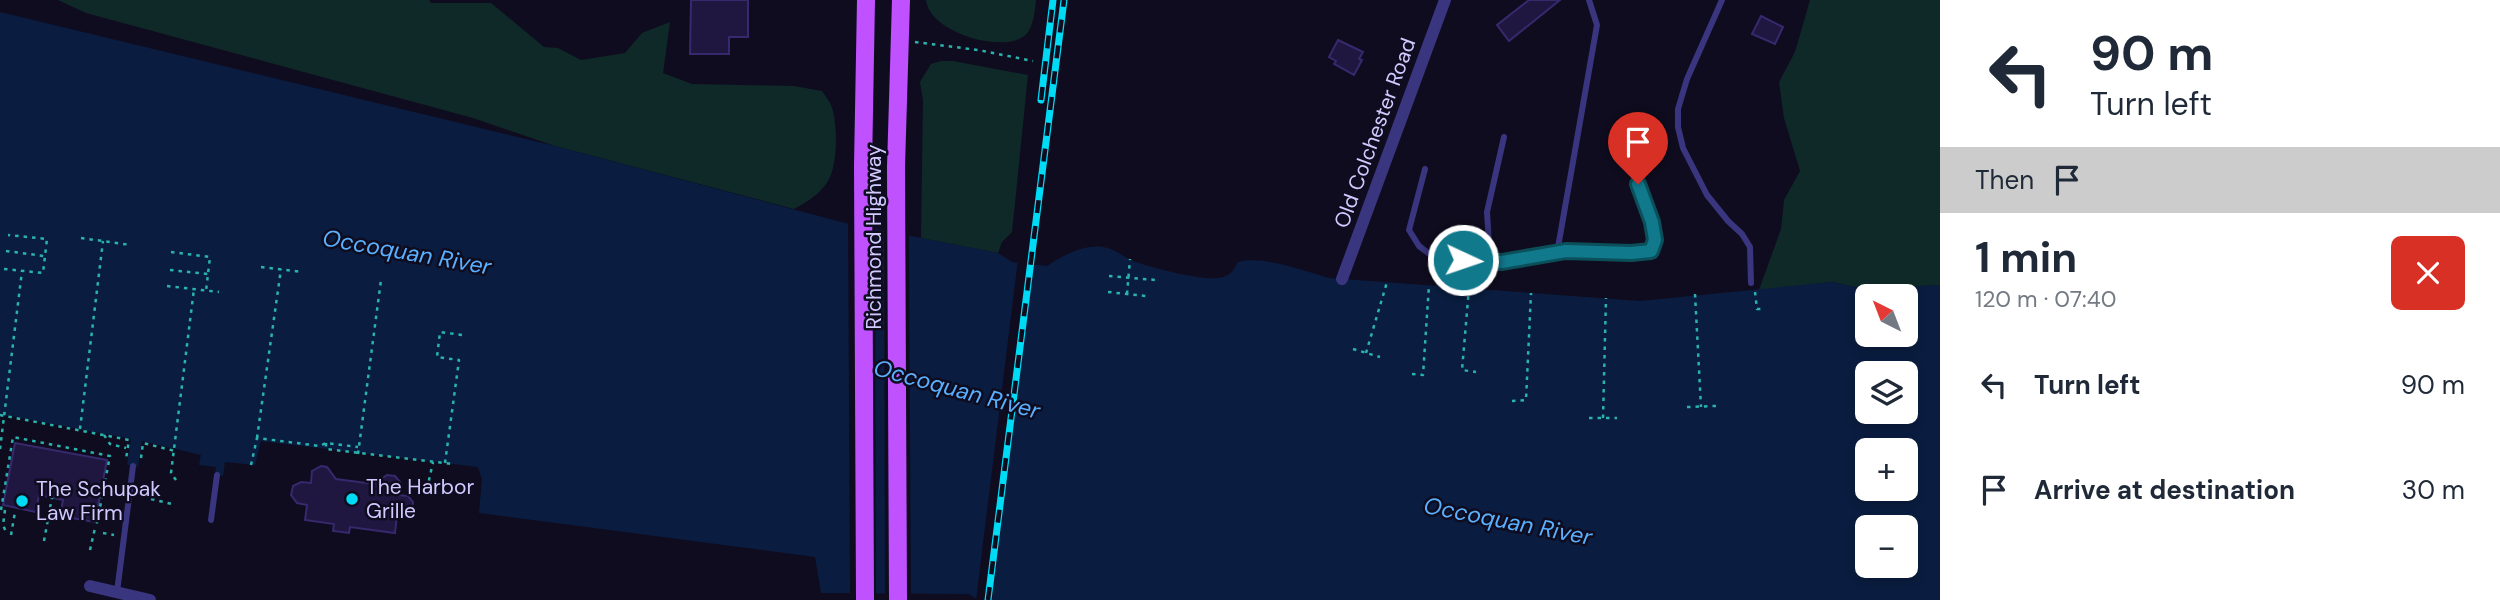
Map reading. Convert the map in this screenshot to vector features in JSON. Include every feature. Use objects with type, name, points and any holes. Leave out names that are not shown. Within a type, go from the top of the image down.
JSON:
[{"type":"main road","name":"Richmond Highway","points":[[865,600],[863,166],[866,0]]},
{"type":"main road","name":"Richmond Highway","points":[[898,600],[896,167],[901,0]]},
{"type":"street","name":"Old Colchester Road","points":[[1342,279],[1445,0]]},
{"type":"street","points":[[90,586],[150,600]]},
{"type":"lane","points":[[1557,253],[1597,25],[1589,0]]},
{"type":"lane","points":[[1722,0],[1686,79],[1678,109],[1678,127],[1683,148],[1707,195],[1742,234],[1750,247],[1753,286]]},
{"type":"lane","points":[[1490,262],[1487,212],[1504,137]]},
{"type":"lane","points":[[1425,169],[1409,230],[1419,246],[1436,258],[1490,262],[1566,251],[1651,251],[1655,240],[1652,222],[1638,184]]},
{"type":"lane","points":[[117,592],[132,467]]},
{"type":"lane","points":[[211,520],[217,475]]},
{"type":"path","points":[[899,39],[1033,61]]},
{"type":"path","points":[[4,269],[43,273],[47,239],[8,235]]},
{"type":"path","points":[[81,238],[131,245]]},
{"type":"path","points":[[80,430],[103,241]]},
{"type":"path","points":[[6,251],[45,256]]},
{"type":"path","points":[[171,252],[210,257],[206,291]]},
{"type":"path","points":[[1127,294],[1130,260]]},
{"type":"path","points":[[261,267],[303,272]]},
{"type":"path","points":[[251,465],[281,269]]},
{"type":"path","points":[[170,270],[208,274]]},
{"type":"path","points":[[0,449],[22,271]]},
{"type":"path","points":[[1109,276],[1156,280]]},
{"type":"path","points":[[358,454],[381,280]]},
{"type":"path","points":[[1366,353],[1387,282]]},
{"type":"path","points":[[1412,374],[1423,375],[1429,285]]},
{"type":"path","points":[[167,286],[219,292]]},
{"type":"path","points":[[1753,286],[1757,309],[1765,309]]},
{"type":"path","points":[[1469,288],[1462,370],[1476,372]]},
{"type":"path","points":[[176,480],[171,473],[194,289]]},
{"type":"path","points":[[1108,292],[1146,296]]},
{"type":"path","points":[[1512,401],[1526,401],[1531,293]]},
{"type":"path","points":[[1695,294],[1701,407]]},
{"type":"path","points":[[1602,418],[1606,298]]},
{"type":"path","points":[[446,463],[459,360],[437,357],[440,332],[462,335]]},
{"type":"path","points":[[1353,349],[1380,357]]},
{"type":"path","points":[[1687,407],[1716,406]]},
{"type":"path","points":[[3,415],[129,440],[125,467],[139,469],[143,443],[175,450]]},
{"type":"path","points":[[1589,418],[1617,418]]},
{"type":"path","points":[[104,435],[110,444],[128,448]]},
{"type":"path","points":[[15,512],[9,535],[3,525],[3,510],[13,438],[110,456],[90,550]]},
{"type":"path","points":[[257,438],[320,446],[327,443],[359,447]]},
{"type":"path","points":[[327,443],[326,449],[452,464]]},
{"type":"path","points":[[427,489],[433,462]]},
{"type":"path","points":[[103,491],[121,494]]},
{"type":"path","points":[[44,541],[52,497]]},
{"type":"path","points":[[151,499],[172,504]]},
{"type":"path","points":[[103,533],[116,535]]},
{"type":"green space","points":[[58,0],[429,0],[431,3],[491,3],[544,47],[558,48],[581,60],[625,53],[642,33],[670,22],[663,73],[692,84],[794,86],[822,91],[831,105],[835,122],[834,165],[821,190],[794,209],[555,146],[473,118],[86,13]]},
{"type":"green space","points":[[926,0],[1036,0],[1033,21],[1028,32],[1019,39],[990,42],[956,32],[941,23],[931,12]]},
{"type":"green space","points":[[1810,0],[1940,0],[1940,285],[1855,284],[1855,287],[1832,282],[1759,290],[1781,229],[1784,200],[1800,171],[1784,118],[1779,82],[1795,52]]},
{"type":"green space","points":[[941,61],[1028,75],[1012,232],[1002,242],[998,253],[921,238],[923,100],[920,82],[931,64]]},
{"type":"water","name":"Occoquan River","points":[[0,12],[555,146],[845,223],[998,253],[1012,262],[1047,266],[1059,258],[1088,247],[1103,247],[1152,267],[1205,278],[1226,276],[1238,262],[1248,260],[1283,265],[1329,278],[1640,301],[1832,282],[1855,287],[1855,347],[1918,347],[1918,286],[1940,285],[1940,600],[978,600],[969,594],[821,593],[815,557],[479,513],[482,479],[478,467],[261,441],[255,465],[225,462],[223,476],[215,474],[216,467],[199,465],[201,455],[142,441],[138,467],[127,465],[131,439],[0,414]]},
{"type":"pier","points":[[848,220],[875,225],[876,597],[850,597]]},
{"type":"pier","points":[[884,227],[909,232],[911,597],[885,597]]},
{"type":"pier","points":[[1018,259],[1034,261],[992,600],[976,600]]},
{"type":"building","points":[[691,0],[748,0],[748,37],[729,37],[729,54],[690,54]]},
{"type":"building","points":[[1529,0],[1560,0],[1509,41],[1497,25]]},
{"type":"building","points":[[1761,16],[1783,27],[1775,44],[1752,34]]},
{"type":"building","points":[[1338,40],[1363,52],[1354,75],[1334,64],[1336,61],[1329,57]]},
{"type":"building","points":[[1462,227],[1478,229],[1477,245],[1461,244]]},
{"type":"building","points":[[15,443],[107,460],[95,522],[60,516],[63,500],[39,495],[36,512],[3,505]]},
{"type":"building","name":"The Harbor Grille","points":[[321,466],[327,467],[336,479],[374,484],[387,475],[395,476],[400,482],[398,495],[408,496],[413,502],[412,511],[406,516],[397,515],[395,533],[350,527],[349,533],[333,531],[334,524],[305,520],[307,505],[297,503],[291,495],[293,486],[301,482],[311,483],[312,471]]},
{"type":"railway","points":[[1041,100],[1053,0]]},
{"type":"railway","points":[[988,600],[1064,0]]},
{"type":"place","name":"The Harbor Grille","points":[[352,499]]},
{"type":"place","name":"The Schupak Law Firm","points":[[22,501]]},
{"type":"route","points":[[1463,260],[1502,262],[1566,251],[1651,251],[1655,240],[1652,222],[1638,184]]}]
